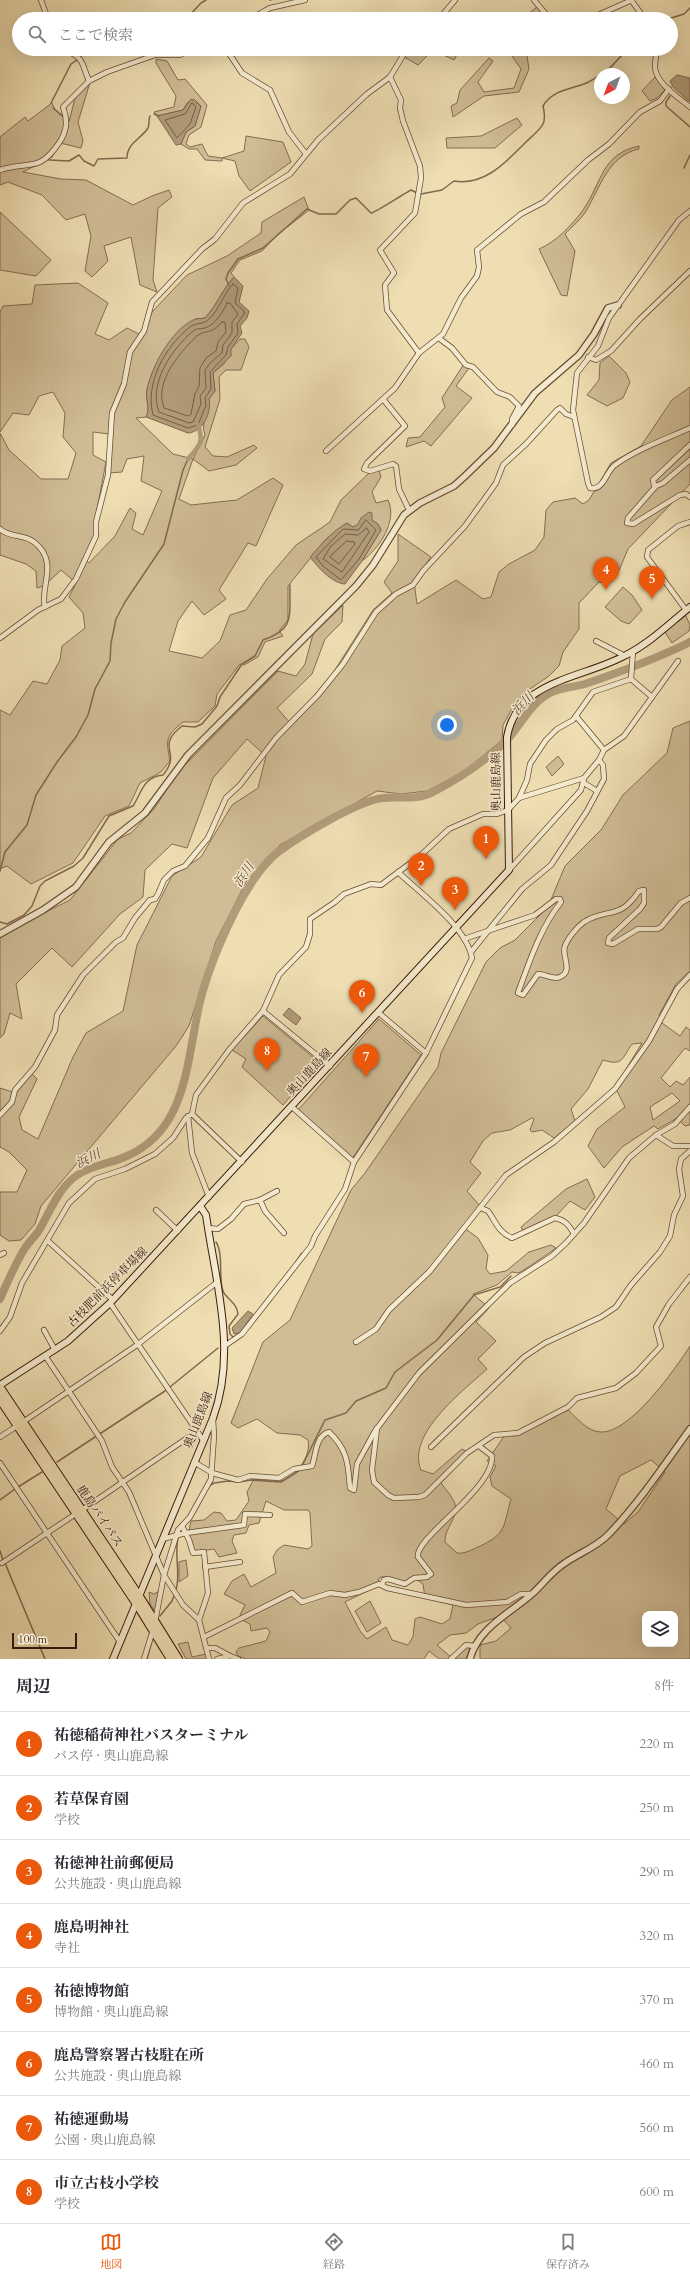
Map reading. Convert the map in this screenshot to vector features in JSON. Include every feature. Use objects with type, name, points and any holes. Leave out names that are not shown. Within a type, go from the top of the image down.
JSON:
[{"type":"highway","name":"鹿島バイパス","points":[[0,1387],[154,1626],[178,1659]]},
{"type":"highway","name":"鹿島バイパス","points":[[0,1399],[79,1511]]},
{"type":"highway","name":"鹿島バイパス","points":[[154,1626],[171,1659]]},
{"type":"main road","name":"奥山鹿島線","points":[[113,1659],[213,1418],[222,1387],[226,1345],[206,1215],[200,1206],[509,870],[506,755],[507,737],[512,719],[524,702],[534,693],[625,656],[688,609]]},
{"type":"main road","name":"古枝肥前浜停車場線","points":[[0,1387],[46,1357],[88,1325],[112,1302],[200,1206]]},
{"type":"street","points":[[41,0],[45,12]]},
{"type":"street","points":[[263,12],[270,8],[305,0]]},
{"type":"street","points":[[445,12],[455,0]]},
{"type":"street","points":[[534,0],[544,12]]},
{"type":"street","points":[[604,12],[632,0],[640,12]]},
{"type":"street","points":[[76,56],[84,63],[89,81]]},
{"type":"street","points":[[0,170],[34,165],[48,158],[65,130],[67,118],[63,108],[89,81],[140,59],[151,56]]},
{"type":"street","points":[[231,56],[242,73],[270,90],[289,132],[306,154]]},
{"type":"street","points":[[0,638],[26,618],[61,599],[76,579],[96,536],[96,522],[108,475],[112,413],[124,384],[130,352],[144,330],[152,302],[202,249],[215,239],[243,203],[290,174],[306,154],[367,94],[390,77],[403,56]]},
{"type":"street","points":[[656,56],[655,68],[658,75],[669,89],[690,107]]},
{"type":"street","points":[[390,77],[401,100],[400,108],[403,121],[421,171],[415,212],[380,250],[394,273],[385,285],[387,310],[419,353]]},
{"type":"street","points":[[326,451],[384,399],[406,374],[419,353],[440,338],[461,298],[477,276],[479,267],[477,250],[521,214],[544,202],[588,160],[609,144],[640,112],[660,101],[669,89]]},
{"type":"street","points":[[690,211],[679,220],[609,318],[603,337],[575,378],[574,417],[590,488],[594,489],[599,487],[614,465],[690,428]]},
{"type":"street","points":[[588,357],[596,360],[611,351],[640,319],[690,271]]},
{"type":"street","points":[[0,934],[43,910],[76,887],[109,842],[145,813],[188,754],[356,586],[373,565],[398,522],[409,510],[454,486],[494,448],[535,394],[589,343],[604,312],[612,305],[618,305]]},
{"type":"street","points":[[440,338],[452,348],[466,365],[472,367],[497,392],[510,397],[519,406],[512,419],[512,425]]},
{"type":"street","points":[[384,399],[405,426],[367,463],[364,469],[370,471],[393,464],[396,466],[399,489],[409,510]]},
{"type":"street","points":[[0,1115],[12,1102],[16,1090],[35,1067],[55,1030],[57,1015],[84,975],[116,942],[122,938],[135,918],[150,900],[155,899],[164,880],[173,871],[185,866],[208,838],[226,798],[240,786],[276,738],[318,695],[343,664],[376,612],[396,594],[413,585],[423,571],[465,526],[496,483],[503,465],[526,444],[556,410],[560,408],[566,414],[574,417]]},
{"type":"street","points":[[656,486],[654,485],[653,480],[690,445]]},
{"type":"street","points":[[690,460],[663,483],[656,486],[628,518],[628,525],[633,524],[680,495],[686,494],[690,497]]},
{"type":"street","points":[[688,609],[647,557],[648,550],[678,526],[690,522]]},
{"type":"street","points":[[0,529],[5,534],[26,538],[34,542],[44,557],[48,566],[45,607]]},
{"type":"street","points":[[596,641],[625,656]]},
{"type":"street","points":[[633,651],[631,661],[631,677],[652,697]]},
{"type":"street","points":[[509,870],[566,807],[599,760],[604,750],[624,736],[678,661]]},
{"type":"street","points":[[209,1197],[192,1153],[190,1115],[196,1095],[229,1050],[263,1011],[279,975],[309,941],[310,919],[344,894],[371,884],[381,885],[420,856],[449,829],[483,814],[497,814],[508,810],[519,798],[527,780],[530,764],[534,757],[553,733],[576,716],[593,692],[631,677]]},
{"type":"street","points":[[576,716],[604,750]]},
{"type":"street","points":[[471,952],[522,889],[551,865],[598,791],[605,774],[603,765],[599,760]]},
{"type":"street","points":[[519,798],[584,781]]},
{"type":"street","points":[[584,781],[598,791]]},
{"type":"street","points":[[226,1345],[242,1334],[311,1246],[315,1236],[345,1189],[354,1162],[426,1053],[472,958],[471,952],[457,927],[398,872]]},
{"type":"street","points":[[464,939],[534,915],[556,899],[562,900],[534,951],[518,993],[523,995],[538,974],[556,978],[564,974],[566,968],[563,952],[565,946],[583,922],[625,908],[639,891],[644,890],[644,904],[609,938],[608,941],[611,945],[638,929],[657,929],[681,903],[690,898]]},
{"type":"street","points":[[356,1342],[376,1329],[389,1310],[430,1271],[506,1175],[554,1142],[615,1089],[649,1041],[677,989],[690,975]]},
{"type":"street","points":[[263,1011],[330,1066]]},
{"type":"street","points":[[378,1013],[426,1053]]},
{"type":"street","points":[[292,1107],[354,1162]]},
{"type":"street","points":[[194,1462],[212,1473],[238,1480],[250,1476],[279,1478],[294,1469],[312,1466],[316,1447],[325,1434],[329,1432],[342,1445],[347,1459],[350,1488],[354,1490],[357,1464],[378,1428],[419,1373],[510,1283],[552,1256],[584,1224],[621,1169],[656,1135],[675,1124],[690,1107]]},
{"type":"street","points":[[190,1115],[242,1162]]},
{"type":"street","points":[[0,1331],[10,1317],[22,1283],[69,1203],[94,1179],[125,1169],[155,1154],[173,1138],[190,1115]]},
{"type":"street","points":[[656,1135],[673,1146],[690,1146]]},
{"type":"street","points":[[431,1447],[524,1357],[545,1343],[601,1317],[616,1307],[631,1285],[660,1252],[670,1236],[674,1215],[683,1196],[679,1169],[681,1159],[690,1151]]},
{"type":"street","points":[[208,1228],[218,1229],[231,1219],[244,1204],[260,1200],[277,1190]]},
{"type":"street","points":[[260,1200],[265,1211],[284,1233]]},
{"type":"street","points":[[481,1208],[488,1211],[493,1222],[506,1236],[512,1238],[555,1218],[562,1220],[569,1225],[574,1234]]},
{"type":"street","points":[[156,1210],[178,1231]]},
{"type":"street","points":[[48,1241],[112,1302],[137,1345],[203,1440]]},
{"type":"street","points":[[378,1428],[372,1479],[388,1495],[394,1498],[425,1495],[467,1453],[498,1434],[518,1433],[568,1407],[578,1398],[587,1394],[616,1388],[636,1373],[661,1346],[656,1327],[669,1304],[690,1277]]},
{"type":"street","points":[[22,1422],[137,1345],[216,1283]]},
{"type":"street","points":[[44,1330],[55,1350]]},
{"type":"street","points":[[46,1357],[98,1435],[112,1467],[129,1492],[155,1557],[164,1575],[175,1593],[199,1620],[208,1648],[209,1659]]},
{"type":"street","points":[[144,1659],[154,1626],[164,1575],[178,1535],[190,1517],[206,1485],[211,1479],[213,1418]]},
{"type":"street","points":[[0,1438],[14,1428]]},
{"type":"street","points":[[470,1659],[474,1646],[491,1626],[532,1594],[555,1570],[565,1562],[593,1548],[607,1536],[633,1508],[690,1429]]},
{"type":"street","points":[[2,1563],[196,1432]]},
{"type":"street","points":[[204,1637],[292,1593],[302,1602],[330,1593],[344,1595],[382,1584],[384,1580],[388,1579],[405,1584],[414,1578],[427,1577],[431,1574],[418,1557],[419,1551],[432,1534],[455,1513],[477,1487],[490,1467],[492,1456],[479,1446]]},
{"type":"street","points":[[0,1463],[120,1642]]},
{"type":"street","points":[[162,1539],[178,1535],[183,1529],[244,1525],[245,1514],[270,1515]]},
{"type":"street","points":[[183,1529],[193,1553],[204,1552],[208,1593],[199,1620]]},
{"type":"street","points":[[206,1567],[240,1562]]},
{"type":"street","points":[[382,1584],[387,1588],[466,1605],[507,1602],[521,1594],[532,1594]]},
{"type":"street","points":[[451,1659],[466,1645],[474,1646]]},
{"type":"street","points":[[208,1648],[215,1648],[238,1659]]},
{"type":"street","points":[[217,1659],[230,1656]]},
{"type":"shaded area","points":[[538,6],[541,12],[531,12]]},
{"type":"shaded area","points":[[404,56],[427,56],[418,65]]},
{"type":"shaded area","points":[[446,56],[456,56],[454,60]]},
{"type":"shaded area","points":[[512,56],[527,56],[529,69],[519,92],[484,96],[453,117],[451,106],[457,103],[460,90],[489,58],[493,61],[478,82],[484,92],[514,88],[521,69]]},
{"type":"shaded area","points":[[156,59],[167,61],[178,80],[185,79],[207,105],[201,127],[189,135],[186,144],[190,147],[202,144],[208,156],[222,158],[222,161],[205,160],[197,149],[189,149],[181,144],[186,132],[195,126],[201,106],[194,99],[187,103],[183,110],[157,116],[154,112],[174,107],[176,96],[156,63]]},
{"type":"shaded area","points":[[655,77],[665,90],[657,98],[650,101],[642,91]]},
{"type":"shaded area","points":[[91,79],[78,122],[83,141],[81,148],[60,143],[52,157],[23,172],[61,179],[86,180],[133,205],[169,190],[172,197],[158,208],[153,280],[157,292],[140,285],[131,237],[104,246],[108,261],[92,277],[85,271],[91,236],[85,214],[66,220],[42,195],[8,182],[0,185],[0,137],[25,117],[28,121],[52,103],[55,110],[69,122],[75,98]]},
{"type":"shaded area","points":[[517,118],[522,125],[495,148],[447,148],[446,138],[481,136]]},
{"type":"shaded area","points":[[246,136],[283,142],[291,162],[250,191],[239,176],[235,161],[222,158],[244,151]]},
{"type":"shaded area","points":[[639,146],[639,149],[620,158],[606,173],[584,214],[565,234],[575,251],[567,296],[561,295],[539,249],[557,238],[579,216],[610,163],[626,150]]},
{"type":"shaded area","points":[[304,197],[309,210],[277,235],[262,251],[240,260],[231,273],[234,277],[213,308],[205,318],[195,319],[173,343],[154,370],[147,390],[148,407],[146,417],[136,418],[173,454],[193,459],[179,499],[191,505],[237,500],[273,478],[283,485],[256,546],[248,543],[219,590],[226,599],[204,615],[192,601],[178,621],[169,651],[202,658],[220,641],[230,615],[246,610],[267,579],[296,545],[330,522],[341,500],[369,473],[379,470],[381,477],[372,492],[376,503],[388,500],[391,517],[389,525],[375,549],[362,561],[381,530],[378,524],[372,520],[353,527],[347,523],[325,540],[288,586],[288,620],[279,631],[283,636],[265,642],[258,657],[244,665],[240,664],[217,694],[215,706],[198,722],[183,722],[173,731],[168,739],[170,761],[161,772],[140,783],[129,806],[105,816],[73,863],[31,884],[7,866],[0,869],[0,710],[10,715],[33,681],[47,684],[60,660],[62,646],[85,628],[83,613],[69,597],[76,583],[61,570],[44,586],[37,588],[36,571],[26,564],[0,555],[0,433],[9,450],[41,479],[68,479],[76,453],[63,437],[65,413],[53,392],[39,396],[29,415],[13,413],[0,432],[0,312],[3,306],[32,304],[35,285],[78,283],[108,303],[95,334],[109,340],[127,328],[143,336],[152,312],[187,275],[227,256],[261,233],[262,222]],"holes":[[[93,432],[109,434],[110,473],[122,472],[127,459],[144,456],[141,481],[162,491],[143,535],[132,529],[136,513],[130,508],[115,536],[89,563],[84,558],[99,535],[95,520],[106,462],[93,455]]]},
{"type":"shaded area","points":[[0,212],[51,260],[36,276],[0,270]]},
{"type":"shaded area","points":[[240,339],[245,339],[249,347],[241,370],[226,370],[219,377],[220,399],[205,447],[213,456],[227,457],[254,445],[257,448],[236,465],[209,471],[193,459],[205,435],[204,421],[209,408],[209,399],[215,391],[213,373],[224,364],[231,349]]},
{"type":"shaded area","points":[[609,356],[626,373],[630,382],[623,398],[607,406],[587,395],[599,380],[600,363]]},
{"type":"shaded area","points":[[464,364],[469,368],[456,386],[472,398],[431,446],[424,441],[406,447],[408,438],[420,437],[445,407],[442,398]]},
{"type":"shaded area","points":[[690,387],[690,484],[628,549],[617,575],[610,583],[599,582],[579,603],[579,629],[563,652],[559,666],[549,676],[524,693],[513,707],[503,725],[502,740],[462,773],[427,791],[401,794],[377,791],[280,845],[246,882],[216,941],[189,1026],[176,1046],[41,1206],[35,1224],[21,1240],[9,1241],[0,1235],[0,1192],[17,1192],[27,1170],[9,1152],[0,1147],[0,1088],[16,1093],[32,1074],[37,1079],[19,1117],[22,1130],[38,1139],[73,1057],[86,1033],[123,1011],[137,945],[172,876],[201,857],[232,805],[258,788],[266,756],[247,739],[213,778],[187,848],[172,844],[145,870],[143,897],[120,914],[72,967],[52,948],[16,984],[22,1019],[10,1013],[4,1034],[0,1038],[0,935],[70,900],[118,839],[131,833],[154,809],[179,771],[278,671],[296,676],[305,664],[313,634],[343,605],[342,622],[325,639],[312,674],[277,708],[291,724],[333,673],[373,610],[392,593],[384,582],[398,561],[398,534],[431,557],[414,581],[417,604],[456,580],[483,599],[491,597],[499,572],[509,564],[535,550],[544,537],[546,510],[553,502],[575,498],[583,504],[589,500],[611,463],[641,446],[672,400]]},
{"type":"shaded area","points":[[623,587],[632,595],[642,610],[629,624],[621,621],[605,607]]},
{"type":"shaded area","points":[[685,614],[690,625],[689,631],[672,643],[665,632]]},
{"type":"shaded area","points":[[690,721],[690,971],[676,984],[659,1015],[662,1023],[680,1036],[686,1027],[690,1030],[690,1051],[685,1048],[661,1078],[670,1087],[676,1081],[683,1085],[690,1077],[690,1125],[685,1126],[677,1118],[658,1129],[654,1126],[622,1147],[604,1168],[588,1146],[597,1129],[625,1107],[615,1087],[642,1043],[632,1044],[623,1058],[618,1062],[603,1060],[588,1089],[571,1109],[575,1121],[554,1138],[542,1130],[532,1132],[530,1130],[534,1119],[532,1118],[510,1130],[492,1133],[483,1141],[470,1162],[481,1173],[467,1191],[480,1206],[463,1227],[478,1238],[488,1255],[486,1269],[490,1274],[506,1271],[529,1252],[551,1245],[556,1248],[521,1272],[512,1272],[497,1285],[473,1294],[489,1308],[476,1322],[496,1341],[478,1359],[487,1369],[439,1414],[429,1428],[422,1442],[419,1456],[421,1470],[433,1474],[462,1449],[469,1453],[441,1483],[453,1499],[456,1509],[445,1537],[445,1542],[457,1553],[463,1553],[494,1538],[505,1523],[511,1499],[492,1486],[490,1477],[496,1466],[487,1461],[505,1435],[516,1436],[568,1410],[582,1424],[595,1431],[600,1432],[612,1430],[638,1412],[651,1398],[663,1384],[690,1346],[690,1659],[480,1659],[480,1645],[496,1641],[511,1628],[500,1616],[478,1624],[466,1633],[450,1635],[437,1645],[453,1659],[439,1659],[429,1651],[424,1659],[246,1659],[238,1656],[236,1652],[239,1648],[266,1641],[270,1632],[267,1628],[251,1631],[250,1624],[242,1620],[240,1615],[245,1605],[224,1594],[232,1581],[244,1574],[251,1587],[276,1573],[273,1557],[277,1550],[284,1545],[308,1549],[312,1546],[310,1513],[308,1510],[284,1510],[266,1501],[259,1523],[249,1525],[246,1533],[234,1535],[232,1541],[237,1553],[219,1557],[214,1549],[194,1552],[188,1535],[191,1521],[204,1520],[214,1512],[221,1513],[227,1521],[236,1520],[249,1501],[247,1492],[254,1479],[280,1481],[286,1479],[297,1471],[305,1459],[309,1446],[308,1440],[300,1435],[277,1433],[257,1419],[238,1428],[231,1423],[263,1342],[290,1320],[351,1190],[365,1173],[438,1067],[441,1053],[486,962],[500,948],[515,940],[548,907],[565,866],[601,830],[623,795],[667,753],[673,728]],"holes":[[[672,1093],[680,1101],[653,1120],[650,1107]],[[651,1460],[665,1472],[638,1512],[624,1524],[606,1509],[620,1476]],[[384,1576],[406,1585],[416,1579],[423,1584],[425,1598],[453,1605],[450,1619],[442,1624],[420,1617],[415,1619],[413,1637],[408,1645],[392,1640],[386,1627],[367,1639],[360,1631],[345,1602],[377,1586],[379,1578]]]},
{"type":"shaded area","points":[[558,756],[564,764],[552,776],[546,767]]},
{"type":"shaded area","points":[[263,1016],[320,1063],[283,1105],[242,1067],[246,1059],[232,1050]]},
{"type":"shaded area","points":[[379,1019],[421,1055],[352,1159],[298,1110]]},
{"type":"shaded area","points":[[587,1179],[595,1197],[585,1210],[570,1201],[557,1215],[525,1235],[521,1227],[566,1189]]},
{"type":"shaded area","points":[[186,1560],[188,1576],[179,1582],[179,1562]]},
{"type":"shaded area","points":[[159,1591],[156,1612],[150,1604],[149,1592],[154,1594]]},
{"type":"shaded area","points":[[370,1601],[381,1623],[367,1632],[355,1611]]},
{"type":"shaded area","points":[[188,1642],[192,1657],[206,1654],[208,1659],[186,1659],[178,1644]]},
{"type":"shaded area","points":[[465,1647],[470,1648],[466,1659],[453,1659]]},
{"type":"water","points":[[677,75],[690,78],[690,102],[673,87],[670,81]]},
{"type":"water","points":[[191,99],[201,106],[195,126],[186,132],[181,144],[176,145],[157,116],[183,110]]},
{"type":"water","points":[[234,277],[243,286],[239,302],[249,311],[247,318],[240,326],[242,333],[231,349],[231,356],[213,373],[215,391],[209,399],[210,404],[208,415],[202,425],[193,432],[188,433],[146,417],[148,410],[147,390],[149,381],[163,350],[177,332],[185,325],[194,319],[205,318]]},
{"type":"water","points":[[369,512],[372,513],[372,520],[378,524],[381,530],[362,561],[345,584],[335,581],[325,574],[310,557],[336,530],[347,523],[353,527],[358,524],[361,518]]},
{"type":"water","points":[[289,1008],[301,1018],[296,1025],[283,1015]]},
{"type":"water","points":[[248,1311],[253,1314],[240,1333],[234,1334],[232,1328]]},
{"type":"waterway","points":[[193,12],[206,0]]},
{"type":"waterway","points":[[678,16],[684,14],[690,8]]},
{"type":"waterway","points":[[610,68],[621,56]]},
{"type":"waterway","points":[[51,103],[71,64],[77,60]]},
{"type":"waterway","points":[[421,194],[442,190],[454,181],[465,182],[476,180],[494,171],[511,157],[542,126],[545,117],[543,106],[549,99],[555,94],[586,83],[594,78]]},
{"type":"waterway","points":[[670,96],[666,102],[666,106],[690,127]]},
{"type":"waterway","points":[[53,108],[64,117]]},
{"type":"waterway","points":[[154,114],[159,116]]},
{"type":"waterway","points":[[49,160],[69,161],[79,155],[84,161],[94,166],[98,159],[127,158],[129,149],[148,128],[150,116]]},
{"type":"waterway","points":[[684,168],[690,155]]},
{"type":"waterway","points":[[229,285],[226,279],[228,273],[238,259],[263,248],[307,209],[319,214],[336,214],[350,200],[356,198],[371,213],[411,190],[417,193]]},
{"type":"waterway","points":[[188,459],[200,444],[201,436],[198,425]]},
{"type":"waterway","points":[[0,871],[5,852],[27,825],[36,795],[57,762],[76,737],[88,715],[95,689],[110,661],[111,643],[116,619],[125,602],[164,544],[183,470],[188,459]]},
{"type":"waterway","points":[[0,922],[7,924],[24,915],[32,906],[40,886],[45,881],[74,866],[83,858],[109,816],[133,806],[147,782],[156,776],[163,775],[170,760],[169,745],[174,733],[182,726],[195,727],[202,724],[217,706],[220,697],[242,664],[255,656],[263,640],[274,636],[286,626],[290,613],[290,585]]},
{"type":"waterway","name":"浜川","points":[[0,1299],[21,1254],[38,1232],[55,1200],[65,1186],[84,1171],[122,1158],[136,1151],[148,1143],[165,1126],[175,1107],[184,1082],[197,1016],[212,964],[236,909],[257,875],[271,858],[287,845],[329,820],[359,805],[383,798],[408,798],[427,795],[452,782],[480,763],[505,742],[531,709],[543,697],[550,693],[585,684],[611,675],[651,660],[690,642]]},
{"type":"waterway","points":[[216,1242],[220,1253],[223,1291],[224,1294],[236,1306],[238,1314],[229,1326],[230,1334],[233,1337],[236,1336]]},
{"type":"waterway","points":[[295,1263],[302,1253]]},
{"type":"waterway","points":[[209,1486],[214,1483],[228,1481],[239,1482],[251,1480],[281,1482],[300,1470],[325,1420],[346,1413],[356,1401],[386,1388],[395,1372],[437,1340],[474,1295],[500,1287],[511,1276]]},
{"type":"waterway","points":[[57,1462],[165,1391],[218,1348]]},
{"type":"waterway","points":[[18,1487],[42,1472]]},
{"type":"waterway","points":[[0,1500],[15,1489]]},
{"type":"waterway","points":[[176,1590],[178,1577],[178,1538]]},
{"type":"waterway","points":[[0,1551],[3,1560]]},
{"type":"waterway","points":[[5,1563],[45,1659]]},
{"type":"waterway","points":[[160,1616],[172,1601],[175,1593]]},
{"type":"waterway","points":[[147,1659],[152,1641]]},
{"type":"place","name":"鹿島明神社","points":[[606,590]]},
{"type":"place","name":"祐徳博物館","points":[[652,599]]},
{"type":"place","name":"祐徳稲荷神社バスターミナル","points":[[486,859]]},
{"type":"place","name":"若草保育園","points":[[421,886]]},
{"type":"place","name":"祐徳神社前郵便局","points":[[455,910]]},
{"type":"place","name":"鹿島警察署古枝駐在所","points":[[362,1013]]},
{"type":"place","name":"市立古枝小学校","points":[[267,1071]]},
{"type":"place","name":"祐徳運動場","points":[[366,1077]]}]
